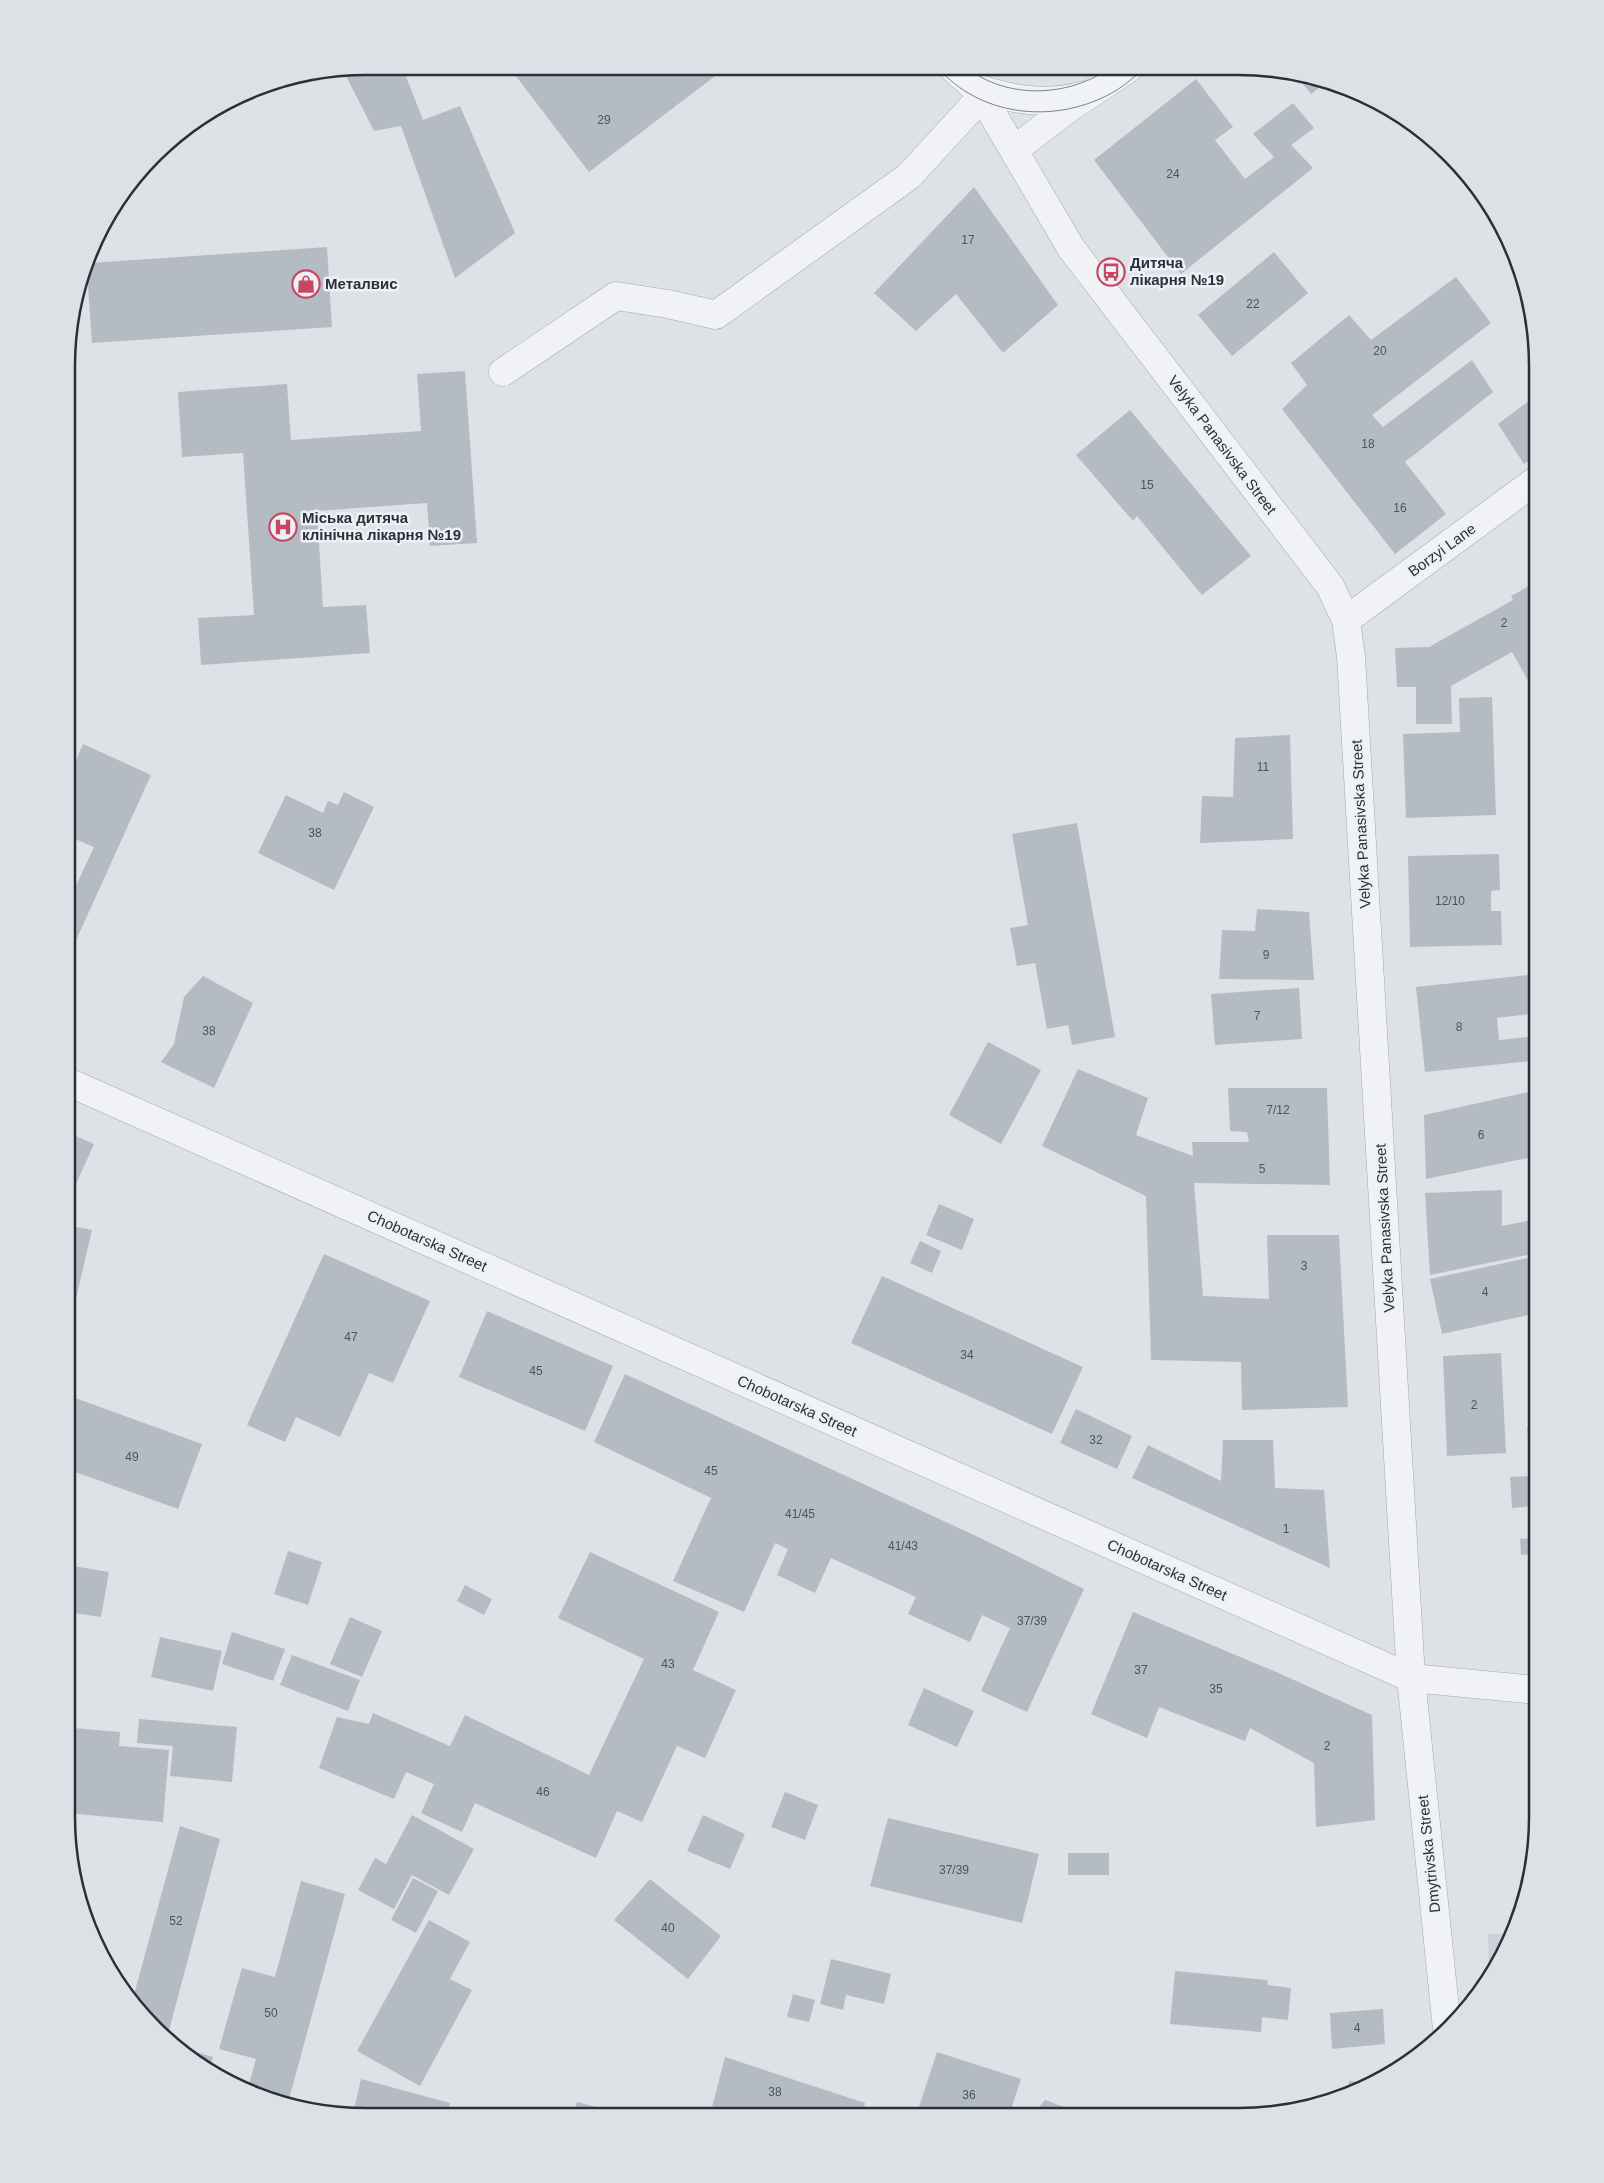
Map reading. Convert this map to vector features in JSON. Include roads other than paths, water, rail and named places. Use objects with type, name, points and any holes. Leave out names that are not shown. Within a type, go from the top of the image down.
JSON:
[{"type":"street","name":"Velyka Panasivska Street","points":[[961,75],[981,92],[1072,248],[1330,586],[1346,620],[1351,657],[1411,1678]]},
{"type":"street","points":[[1014,150],[1070,108],[1119,75]]},
{"type":"street","name":"Velyka Panasivska Street","points":[[981,92],[1032,101],[1071,98],[1092,93]]},
{"type":"street","points":[[503,372],[616,296],[668,304],[716,315],[909,176],[981,92]]},
{"type":"street","name":"Borzyi Lane","points":[[1346,620],[1529,486]]},
{"type":"street","name":"Chobotarska Street","points":[[75,1085],[1411,1678],[1529,1689]]},
{"type":"street","name":"Dmytrivska Street","points":[[1411,1678],[1446,2021]]},
{"type":"tram line","points":[[945,75],[974,97],[995,105],[1041,112],[1064,110],[1086,104],[1108,95],[1137,75]]},
{"type":"tram line","points":[[978,75],[1001,86],[1019,90],[1038,91],[1076,85],[1099,75]]},
{"type":"place","name":"Дитяча лікарня №19","points":[[1111,272]]},
{"type":"place","name":"Металвис","points":[[306,284]]},
{"type":"place","name":"Міська дитяча клінічна лікарня №19","points":[[283,527]]}]
